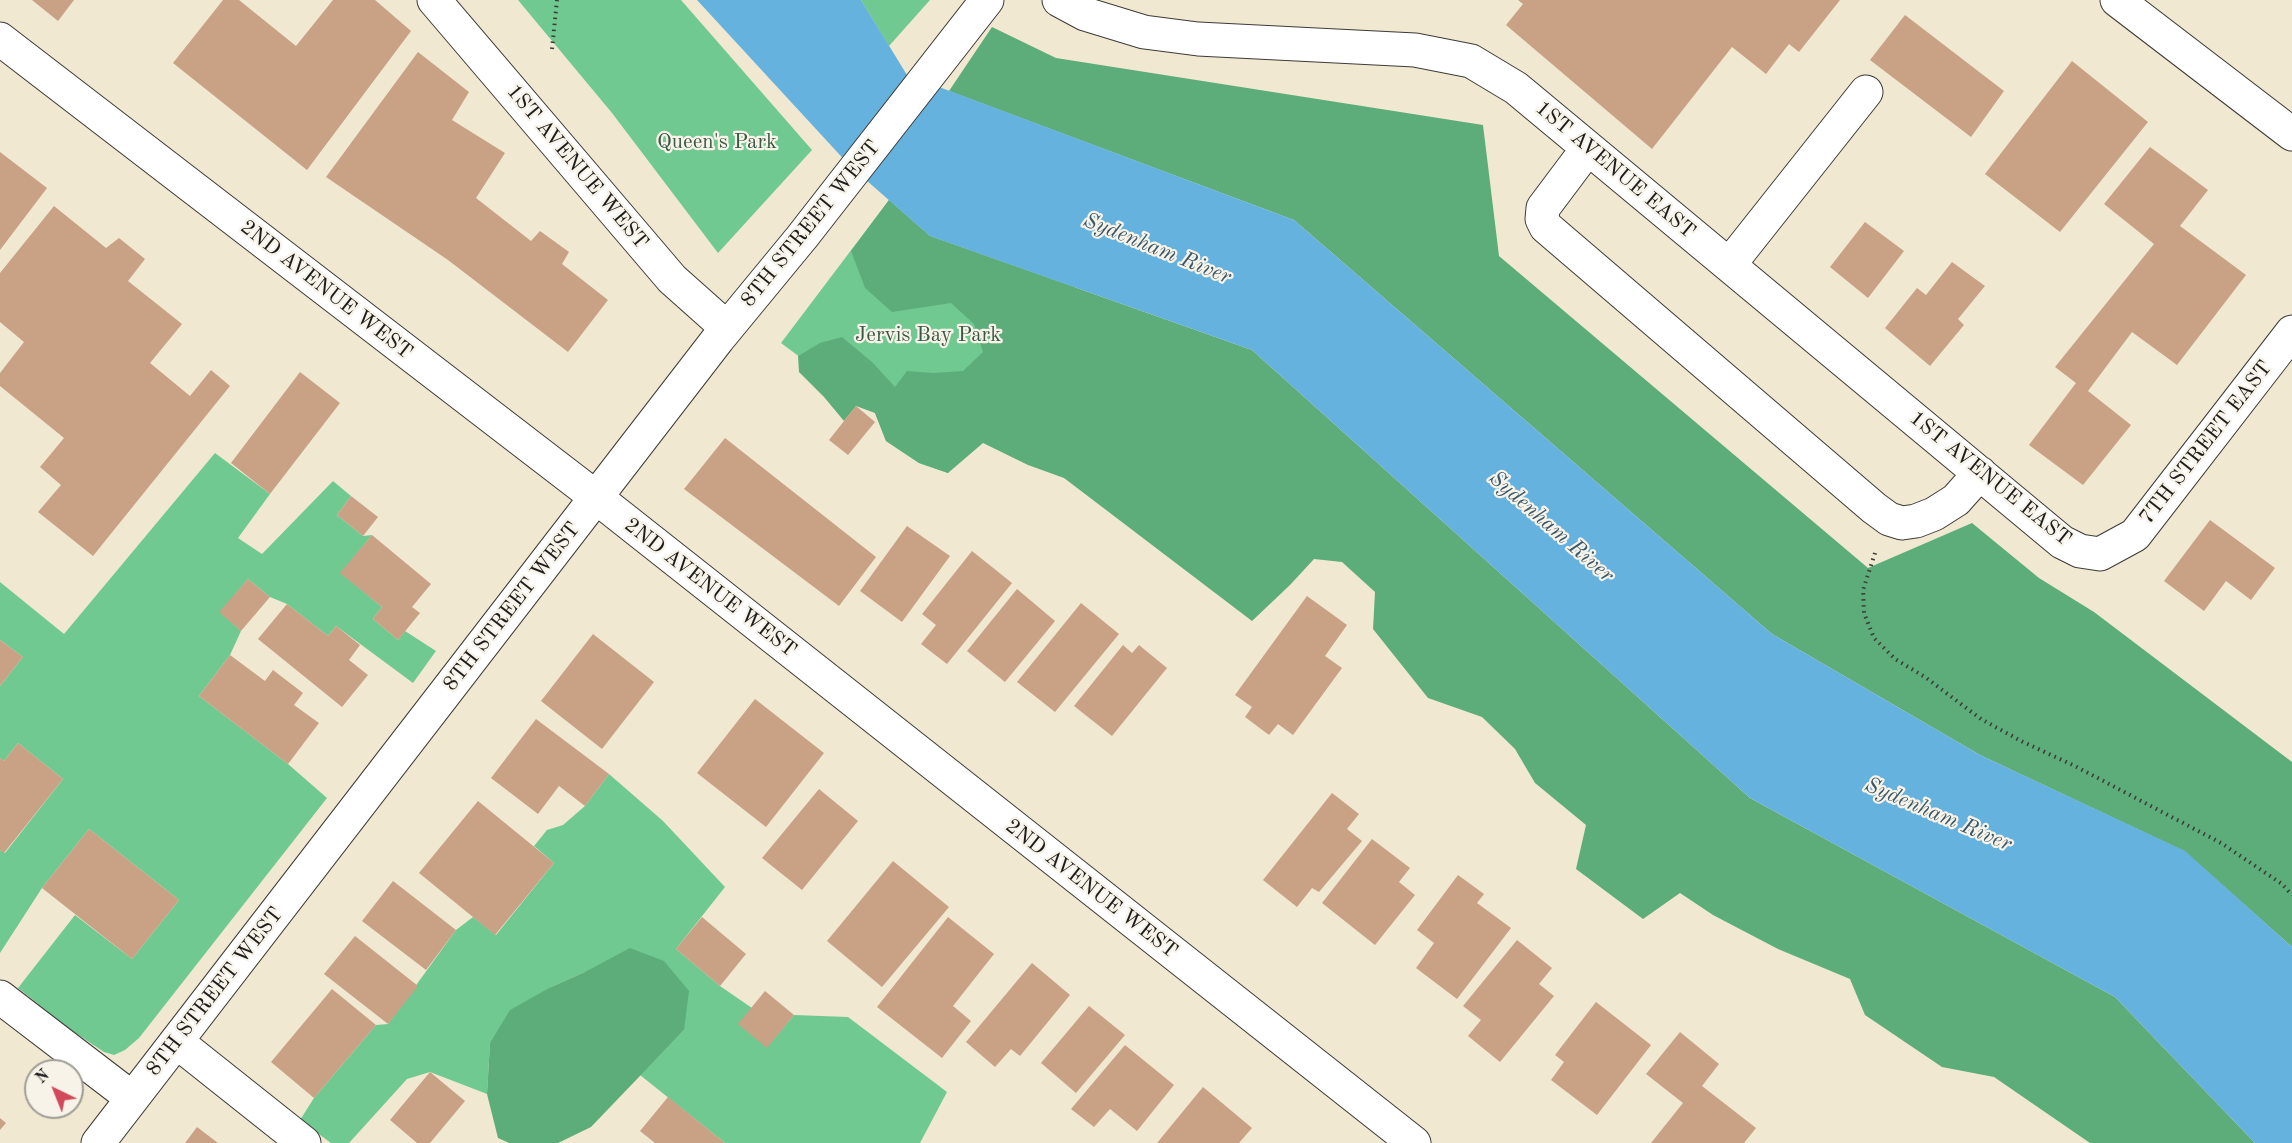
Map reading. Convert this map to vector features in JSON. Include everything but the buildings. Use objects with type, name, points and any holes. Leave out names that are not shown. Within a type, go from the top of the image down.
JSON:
[{"type":"street","name":"1ST AVENUE WEST","points":[[434,0],[672,279],[727,328]]},
{"type":"street","name":"8TH STREET WEST","points":[[98,1143],[727,328],[802,237],[987,0]]},
{"type":"street","name":"1ST AVENUE EAST","points":[[1059,0],[1085,14],[1144,32],[1198,39],[1415,50],[1471,61],[1516,88],[2062,543],[2080,551]]},
{"type":"street","points":[[2117,0],[2292,134]]},
{"type":"street","name":"2ND AVENUE WEST","points":[[0,39],[597,498],[1414,1143]]},
{"type":"street","points":[[1729,265],[1866,92]]},
{"type":"street","points":[[1588,148],[1543,208],[1542,219],[1546,227],[1889,519],[1902,523],[1916,521],[1934,514],[1956,500],[1980,473]]},
{"type":"street","name":"7TH STREET EAST","points":[[2080,551],[2100,554],[2135,536],[2292,332]]},
{"type":"street","points":[[0,997],[132,1098]]},
{"type":"street","points":[[177,1042],[304,1143]]},
{"type":"path","points":[[552,49],[557,0]]},
{"type":"path","points":[[1889,519],[1868,568],[1863,590],[1864,613],[1874,639],[1895,659],[1925,677],[1981,719],[2221,843],[2282,884],[2292,895]]},
{"type":"green space","name":"Queen's Park","points":[[518,0],[681,0],[812,150],[718,253],[612,113]]},
{"type":"green space","points":[[861,0],[930,0],[889,46]]},
{"type":"green space","points":[[992,27],[1056,58],[1483,125],[1499,256],[1868,568],[1972,523],[2039,578],[2094,612],[2292,762],[2292,947],[2184,851],[1980,755],[1772,634],[1294,220],[949,91]]},
{"type":"green space","name":"Jervis Bay Park","points":[[889,200],[930,236],[1075,287],[948,473],[919,463],[886,441],[875,413],[781,343]]},
{"type":"green space","points":[[889,200],[930,236],[1252,350],[1750,798],[2115,997],[2255,1143],[2090,1143],[1994,1077],[1942,1067],[1865,1015],[1850,979],[1778,949],[1713,915],[1680,893],[1643,919],[1576,869],[1586,825],[1535,783],[1515,749],[1482,717],[1428,698],[1373,629],[1375,592],[1342,562],[1314,559],[1252,621],[1064,478],[1028,465],[983,443],[948,473],[919,463],[886,441],[875,413],[856,406],[844,421],[799,372],[798,356],[820,343],[842,337],[872,362],[895,387],[907,371],[933,373],[963,371],[983,352],[974,324],[951,303],[892,312],[865,288],[851,251]]},
{"type":"green space","points":[[215,453],[270,494],[238,538],[262,554],[333,481],[351,496],[337,515],[363,536],[372,535],[341,573],[382,607],[373,619],[398,640],[405,631],[436,651],[413,683],[336,626],[328,636],[287,604],[270,597],[248,579],[220,612],[241,631],[230,655],[199,696],[288,764],[327,798],[139,1038],[125,1050],[114,1055],[104,1052],[71,1030],[18,988],[75,915],[132,959],[179,900],[89,829],[42,888],[0,953],[0,850],[5,853],[63,779],[18,743],[4,761],[0,758],[0,686],[23,657],[0,640],[0,582],[64,634]]},
{"type":"green space","points":[[609,774],[663,821],[725,887],[676,949],[720,986],[752,1008],[739,1024],[767,1047],[794,1015],[848,1017],[947,1092],[920,1143],[725,1143],[640,1075],[684,1030],[585,972],[551,987],[490,1043],[487,1094],[430,1072],[407,1079],[349,1143],[331,1143],[300,1120],[314,1098],[376,1025],[388,1024],[456,930],[473,917],[496,935],[554,863],[534,846],[547,830],[563,825],[585,806]]},
{"type":"green space","points":[[630,948],[664,961],[689,991],[684,1030],[591,1127],[558,1143],[509,1143],[498,1138],[487,1094],[490,1043],[510,1010]]},
{"type":"water","name":"Sydenham River","points":[[697,0],[861,0],[907,75],[1294,220],[1772,634],[1980,755],[2185,851],[2292,947],[2292,1143],[2255,1143],[2115,997],[1750,798],[1252,350],[930,236],[850,166]]}]
